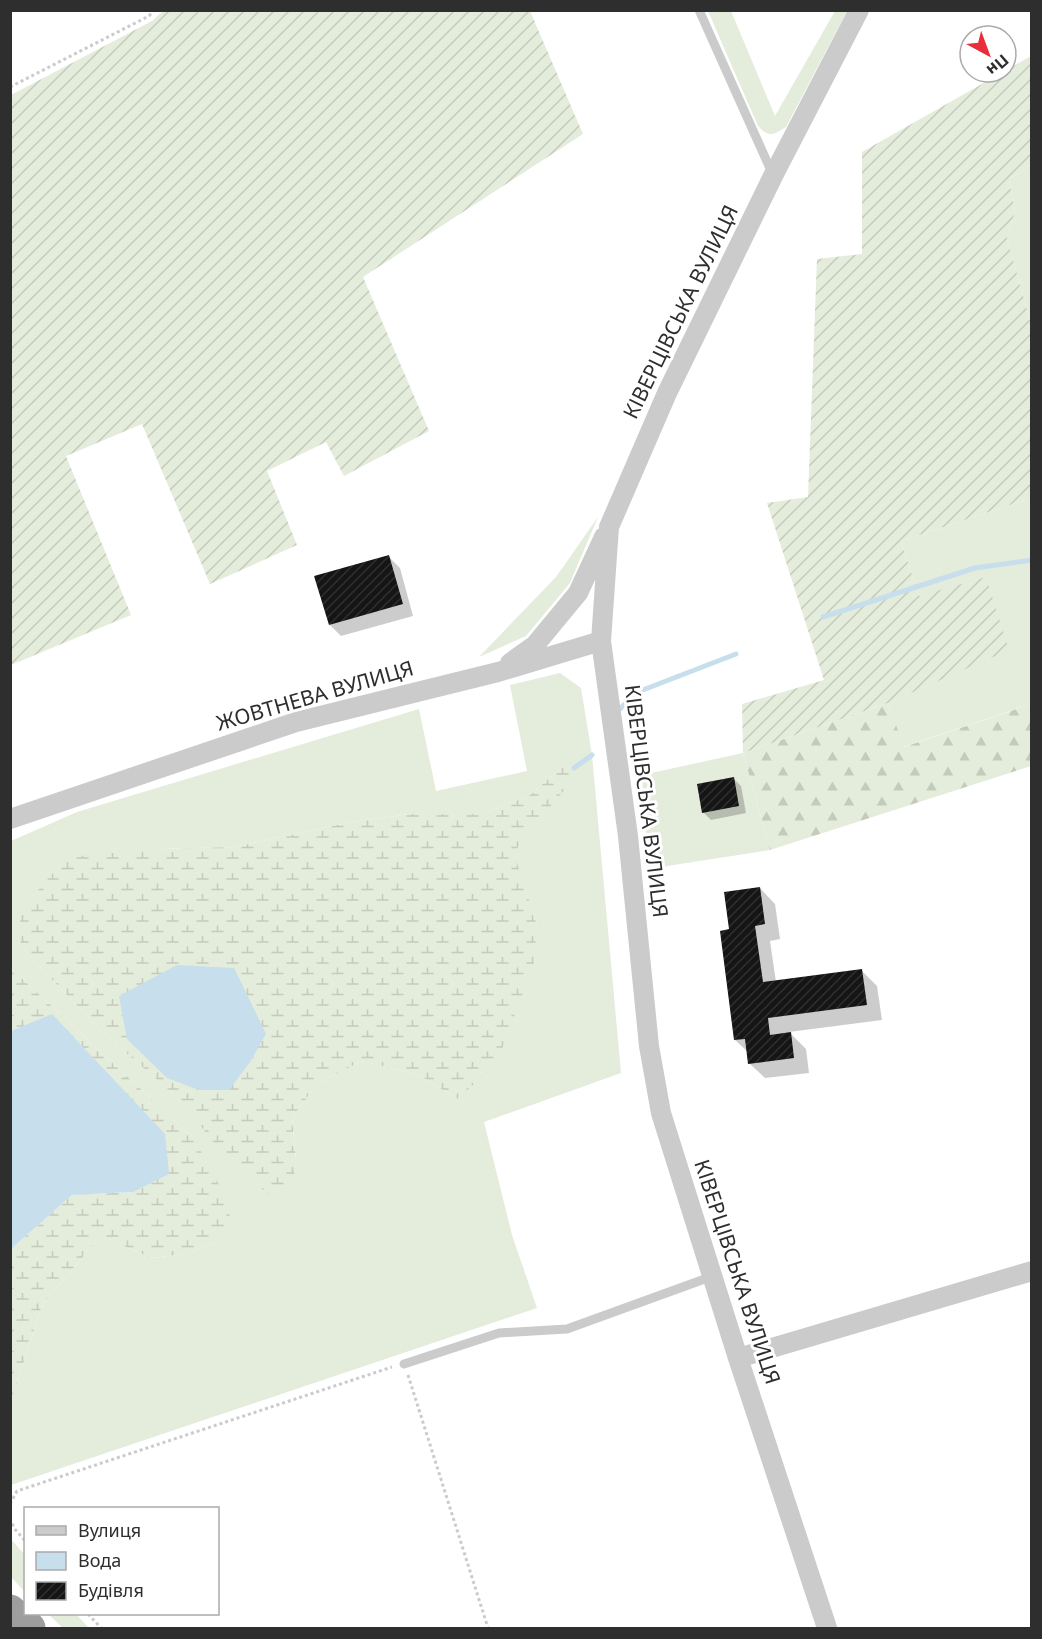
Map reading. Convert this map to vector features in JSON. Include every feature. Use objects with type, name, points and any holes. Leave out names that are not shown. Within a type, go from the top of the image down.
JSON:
[{"type":"highway","points":[[10,1611],[29,1629]]},
{"type":"street","name":"КІВЕРЦІВСЬКА ВУЛИЦЯ","points":[[827,1629],[738,1358],[662,1113],[651,1058],[628,836],[601,641],[609,527],[667,393],[773,176],[859,10]]},
{"type":"street","points":[[498,672],[536,645],[578,593],[609,527]]},
{"type":"street","name":"ЖОВТНЕВА ВУЛИЦЯ","points":[[10,819],[296,722],[498,672],[601,641]]},
{"type":"street","points":[[738,1358],[1032,1271]]},
{"type":"lane","points":[[699,10],[773,176]]},
{"type":"lane","points":[[404,1364],[499,1333],[567,1329],[712,1276]]},
{"type":"path","points":[[10,87],[149,16],[154,10]]},
{"type":"path","points":[[10,1504],[17,1491],[404,1364],[488,1629]]},
{"type":"path","points":[[10,1518],[14,1528],[24,1540]]},
{"type":"path","points":[[89,1615],[101,1629]]},
{"type":"green space","points":[[163,11],[530,11],[583,134],[363,277],[429,431],[344,476],[326,442],[267,471],[297,545],[210,584],[142,424],[66,456],[131,615],[11,665],[11,95],[152,21]]},
{"type":"green space","points":[[708,11],[731,11],[775,116],[835,11],[847,11],[786,127],[778,132],[768,134],[758,126]]},
{"type":"green space","points":[[1031,56],[1031,164],[1009,180],[1015,212],[1007,238],[1031,324],[1031,498],[901,541],[919,596],[986,577],[1009,650],[888,703],[743,753],[742,704],[824,680],[767,503],[808,497],[817,259],[862,254],[862,152],[982,84],[1018,84],[1018,63]]},
{"type":"green space","points":[[1031,164],[1031,324],[1007,238],[1015,212],[1009,180]]},
{"type":"green space","points":[[1031,498],[1031,704],[903,747],[888,703],[1008,649],[919,596],[901,541]]},
{"type":"green space","points":[[598,517],[570,583],[526,636],[479,657],[556,577]]},
{"type":"green space","points":[[560,673],[581,688],[592,755],[621,1073],[484,1122],[512,1235],[537,1308],[11,1485],[11,1402],[42,1305],[101,1236],[151,1258],[187,1254],[217,1241],[192,1137],[11,968],[11,841],[77,812],[419,709],[436,791],[527,771],[510,685]],"holes":[[[561,768],[513,854],[537,925],[457,1099],[421,1076],[362,1061],[317,1084],[292,1118],[296,1159],[193,1116],[170,1091],[102,1032],[21,947],[158,849],[234,847],[351,822],[410,814],[483,814],[530,795]]]},
{"type":"green space","points":[[888,703],[904,747],[1031,704],[1031,766],[770,850],[743,753]]},
{"type":"green space","points":[[743,753],[770,850],[648,869],[642,775]]},
{"type":"green space","points":[[561,768],[574,768],[573,780],[523,838],[514,854],[537,925],[534,963],[496,1065],[457,1099],[421,1076],[362,1061],[317,1084],[292,1118],[296,1159],[293,1183],[273,1198],[228,1161],[170,1091],[102,1032],[21,947],[20,911],[67,857],[158,849],[234,847],[351,822],[410,814],[483,814],[530,795]]},
{"type":"green space","points":[[11,968],[192,1137],[215,1175],[232,1221],[217,1241],[187,1254],[151,1258],[101,1236],[42,1305],[11,1402],[11,1249],[72,1195],[133,1192],[52,1015],[11,1031]]},
{"type":"green space","points":[[10,1538],[24,1554],[24,1591],[11,1577]]},
{"type":"green space","points":[[49,1615],[77,1615],[89,1628],[63,1628]]},
{"type":"water","points":[[177,965],[234,968],[266,1034],[250,1062],[229,1090],[199,1090],[167,1078],[127,1039],[119,996]]},
{"type":"water","points":[[52,1014],[165,1134],[169,1174],[133,1192],[72,1195],[11,1249],[11,1031]]},
{"type":"building","points":[[389,555],[403,604],[329,625],[314,576]]},
{"type":"building","points":[[734,777],[739,806],[702,813],[697,784]]},
{"type":"building","points":[[760,887],[765,924],[755,926],[763,982],[862,969],[867,1005],[768,1018],[770,1035],[791,1032],[794,1058],[748,1064],[745,1039],[734,1040],[720,931],[729,929],[724,892]]},
{"type":"waterway","points":[[823,617],[975,568],[1032,560]]},
{"type":"waterway","points":[[620,709],[635,693],[736,654]]},
{"type":"waterway","points":[[574,768],[592,755]]}]
